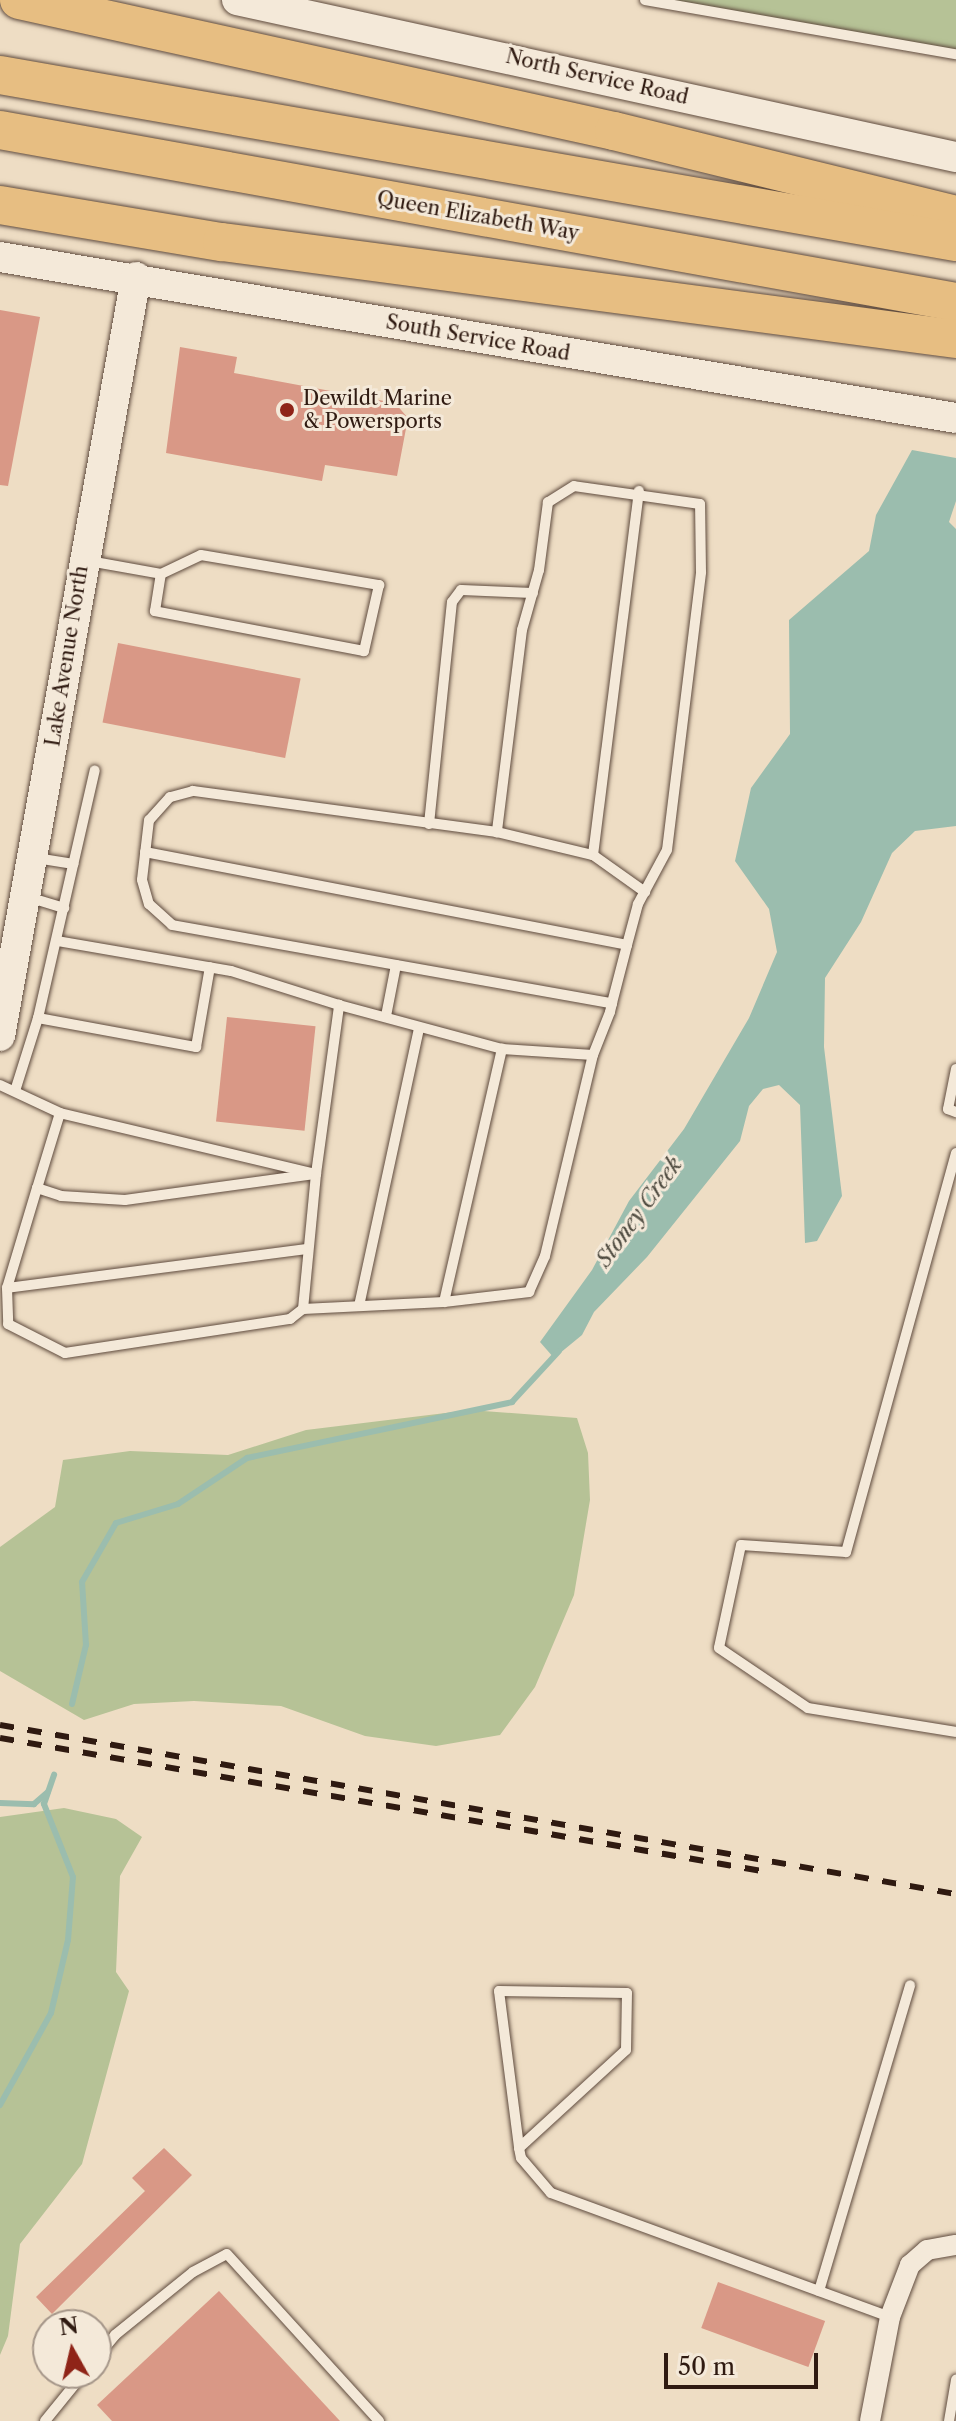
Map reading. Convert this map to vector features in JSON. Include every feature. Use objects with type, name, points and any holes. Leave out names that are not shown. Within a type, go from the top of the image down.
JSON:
[{"type":"highway","points":[[19,0],[614,131],[956,215]]},
{"type":"highway","points":[[0,75],[956,242]]},
{"type":"highway","name":"Queen Elizabeth Way","points":[[0,130],[956,302]]},
{"type":"highway","points":[[0,205],[222,242],[956,339]]},
{"type":"street","name":"North Service Road","points":[[237,0],[956,157]]},
{"type":"street","name":"South Service Road","points":[[0,257],[136,277],[956,418]]},
{"type":"street","name":"Lake Avenue North","points":[[0,1036],[35,858],[83,560],[136,277]]},
{"type":"street","points":[[870,2421],[890,2317],[910,2265],[927,2250],[956,2245]]},
{"type":"lane","points":[[645,0],[956,54]]},
{"type":"lane","points":[[60,1113],[7,1288],[8,1324],[65,1353],[290,1319],[303,1309],[444,1302],[529,1292],[545,1256],[593,1055],[612,1003],[627,945],[645,892],[667,850],[701,572],[700,504],[639,491],[574,486],[548,502],[533,593],[522,630],[497,832]]},
{"type":"lane","points":[[593,855],[639,491]]},
{"type":"lane","points":[[83,560],[161,574],[201,555],[379,585],[364,651],[155,611],[161,574]]},
{"type":"lane","points":[[429,824],[452,602],[461,590],[533,593]]},
{"type":"lane","points":[[15,1091],[38,1018],[95,770]]},
{"type":"lane","points":[[612,1003],[172,925],[149,904],[142,880],[149,820],[170,797],[193,791],[497,832],[593,855],[645,892]]},
{"type":"lane","points":[[145,852],[627,945]]},
{"type":"lane","points":[[35,858],[74,864]]},
{"type":"lane","points":[[28,897],[64,908]]},
{"type":"lane","points":[[57,941],[210,967],[386,1016],[419,1029],[502,1049],[593,1055]]},
{"type":"lane","points":[[386,1016],[396,965]]},
{"type":"lane","points":[[38,1018],[196,1047],[210,967]]},
{"type":"lane","points":[[303,1309],[307,1249],[339,1005]]},
{"type":"lane","points":[[359,1306],[419,1029]]},
{"type":"lane","points":[[444,1302],[502,1049]]},
{"type":"lane","points":[[956,1069],[948,1109],[956,1112]]},
{"type":"lane","points":[[0,1085],[60,1113],[316,1174]]},
{"type":"lane","points":[[956,1153],[952,1191],[846,1552],[741,1545],[719,1648],[808,1708],[956,1732]]},
{"type":"lane","points":[[37,1188],[61,1196],[125,1200],[316,1174]]},
{"type":"lane","points":[[7,1288],[307,1249]]},
{"type":"lane","points":[[819,2291],[910,1985]]},
{"type":"lane","points":[[519,2148],[626,2050],[627,1993],[499,1991],[519,2148],[521,2158],[551,2193],[890,2317]]},
{"type":"lane","points":[[112,2339],[193,2272],[227,2254],[379,2421]]},
{"type":"lane","points":[[949,2421],[956,2380]]},
{"type":"lane","points":[[45,2421],[71,2389]]},
{"type":"shaded area","points":[[653,0],[956,0],[956,55]]},
{"type":"shaded area","points":[[470,1410],[577,1418],[588,1453],[590,1500],[574,1595],[535,1687],[500,1735],[436,1746],[365,1736],[281,1706],[194,1701],[134,1704],[84,1720],[0,1671],[0,1547],[55,1507],[63,1460],[130,1451],[228,1455],[306,1430]]},
{"type":"shaded area","points":[[64,1808],[116,1819],[142,1837],[120,1876],[116,1972],[129,1991],[82,2164],[20,2244],[8,2336],[0,2355],[0,1817]]},
{"type":"water","points":[[912,450],[956,458],[956,501],[949,522],[956,529],[956,826],[915,831],[892,853],[861,922],[825,978],[824,1047],[842,1196],[817,1241],[805,1243],[800,1105],[779,1085],[763,1089],[749,1106],[740,1141],[647,1257],[594,1312],[582,1335],[554,1358],[540,1342],[592,1270],[629,1201],[684,1129],[749,1018],[777,952],[769,909],[735,861],[751,788],[790,734],[789,620],[869,551],[876,515]]},
{"type":"building","points":[[0,310],[40,317],[8,486],[0,485]]},
{"type":"building","name":"Dewildt Marine & Powersports","points":[[180,347],[237,357],[234,373],[395,403],[408,418],[397,476],[325,465],[322,481],[166,453]]},
{"type":"building","points":[[118,643],[301,678],[285,758],[103,723]]},
{"type":"building","points":[[227,1017],[316,1026],[305,1131],[216,1121]]},
{"type":"building","points":[[164,2148],[192,2175],[57,2309],[47,2309],[36,2297],[145,2191],[132,2178]]},
{"type":"building","points":[[718,2282],[825,2321],[808,2367],[701,2328]]},
{"type":"building","points":[[219,2291],[340,2421],[112,2421],[97,2405]]},
{"type":"waterway","name":"Stoney Creek","points":[[72,1704],[86,1645],[82,1582],[116,1523],[178,1504],[247,1458],[512,1402],[559,1351]]},
{"type":"waterway","name":"Stoney Creek","points":[[0,2105],[51,2013],[68,1940],[73,1877],[44,1804],[54,1775]]},
{"type":"waterway","points":[[0,1803],[34,1804],[48,1792]]},
{"type":"railway","points":[[0,1725],[956,1894]]},
{"type":"railway","points":[[0,1738],[767,1872]]},
{"type":"place","name":"Dewildt Marine & Powersports","points":[[287,410]]}]
